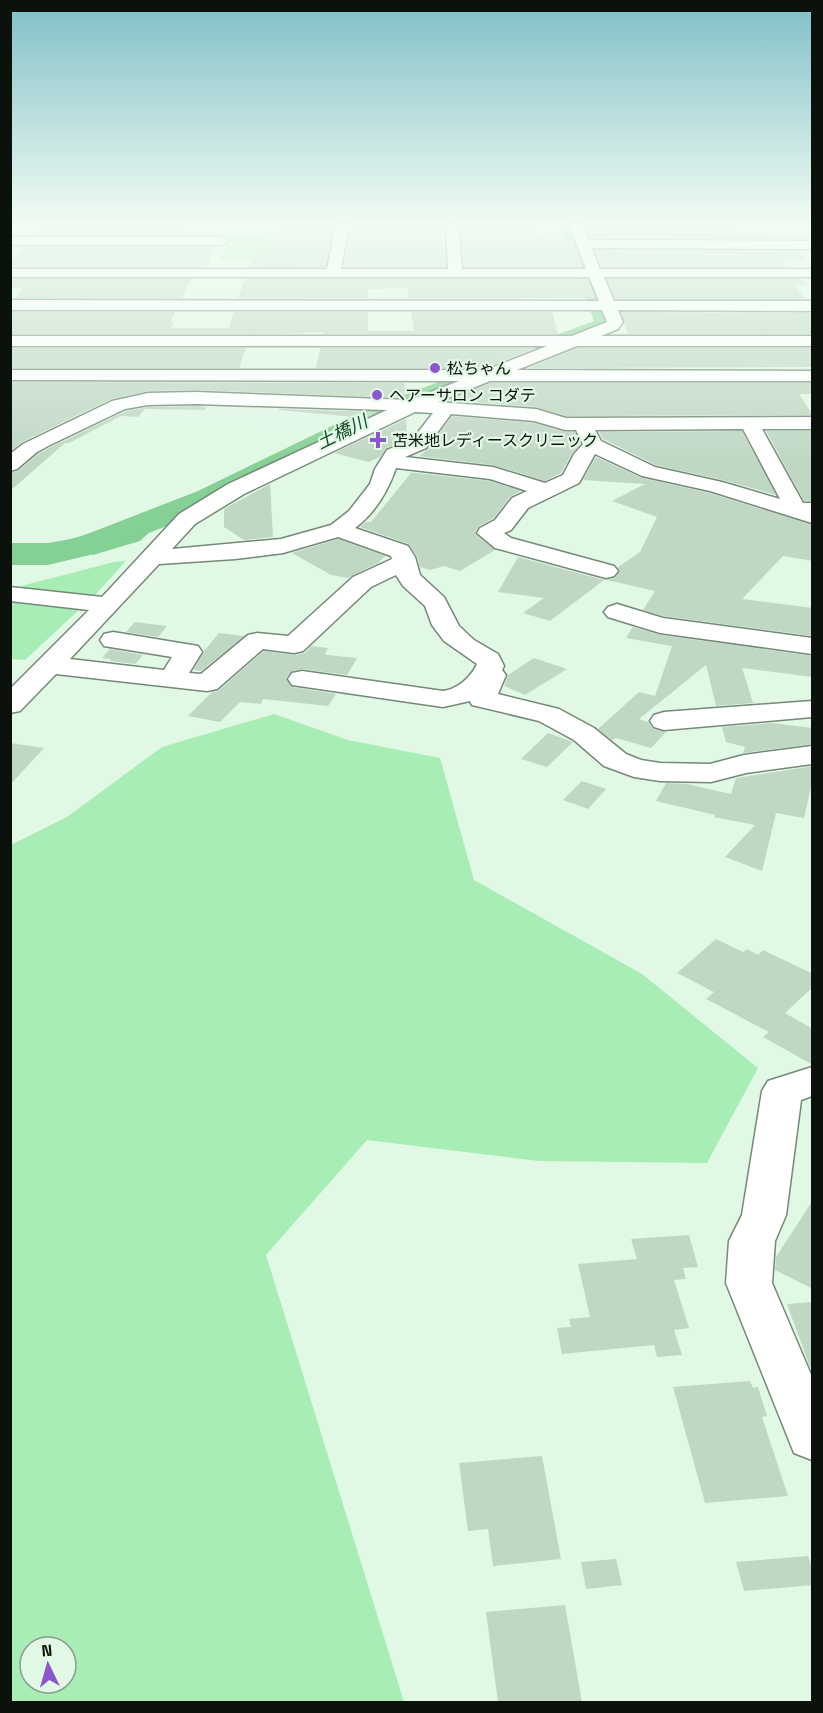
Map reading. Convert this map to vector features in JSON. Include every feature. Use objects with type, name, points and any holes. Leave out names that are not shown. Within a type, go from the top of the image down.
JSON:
[{"type":"street","points":[[148,399],[193,304]]},
{"type":"street","points":[[572,304],[813,304]]},
{"type":"street","points":[[596,304],[813,304]]},
{"type":"street","points":[[187,519],[191,509],[213,490],[235,476],[388,404],[588,324],[592,320],[596,304]]},
{"type":"street","points":[[10,705],[108,605],[187,519],[236,489],[411,406],[612,326],[615,322],[596,304]]},
{"type":"street","points":[[694,305],[807,511]]},
{"type":"street","points":[[10,341],[813,341]]},
{"type":"street","points":[[10,375],[813,376]]},
{"type":"street","points":[[633,376],[658,423]]},
{"type":"street","points":[[10,465],[30,448],[43,441],[119,405],[148,399],[196,398],[388,404],[536,415],[565,424],[658,423],[751,412],[813,423]]},
{"type":"street","points":[[152,557],[235,552],[283,546],[339,530],[357,516],[380,485],[394,454],[419,444],[446,408]]},
{"type":"street","points":[[582,424],[592,445],[650,472],[714,486],[807,511]]},
{"type":"street","points":[[592,445],[584,454],[572,478],[520,502],[503,525],[488,533],[503,543],[606,571]]},
{"type":"street","points":[[389,461],[493,473],[547,491]]},
{"type":"street","points":[[302,679],[443,699],[467,695],[491,666],[489,660],[455,638],[445,625],[441,612],[433,599],[408,575],[404,555],[400,551],[339,530]]},
{"type":"street","points":[[50,665],[207,683],[257,641],[294,645],[362,582],[404,562]]},
{"type":"street","points":[[10,594],[108,605]]},
{"type":"street","points":[[617,612],[660,625],[813,646]]},
{"type":"street","points":[[113,640],[189,652],[171,679]]},
{"type":"street","points":[[487,671],[492,675],[482,699],[549,715],[584,734],[615,760],[624,764],[660,772],[711,773],[766,760],[813,756]]},
{"type":"street","points":[[664,721],[813,709]]},
{"type":"street","points":[[733,767],[742,724],[741,714]]},
{"type":"street","points":[[813,1081],[782,1091],[764,1215],[752,1241],[749,1283],[813,1436]]},
{"type":"shaded area","points":[[172,511],[140,541],[93,555],[81,549],[48,557],[30,554],[33,550]]},
{"type":"shaded area","points":[[126,561],[95,595],[25,660],[11,659],[11,592],[25,585],[114,562]]},
{"type":"shaded area","points":[[274,714],[348,740],[440,758],[474,880],[642,974],[758,1068],[707,1163],[538,1161],[367,1140],[266,1255],[404,1702],[11,1702],[11,845],[67,817],[162,747]]},
{"type":"building","points":[[10,312],[175,312],[171,328],[229,328],[234,312],[368,312],[368,331],[414,331],[411,312],[552,312],[558,334],[323,334],[323,332],[10,334]]},
{"type":"building","points":[[621,312],[813,313],[813,334],[628,334]]},
{"type":"building","points":[[10,348],[246,348],[239,368],[10,368]]},
{"type":"building","points":[[320,348],[535,348],[486,368],[316,368]]},
{"type":"building","points":[[577,348],[813,348],[813,367],[529,368]]},
{"type":"building","points":[[10,382],[404,383],[405,398],[196,390],[148,391],[111,399],[22,442],[10,451]]},
{"type":"building","points":[[490,383],[813,383],[813,394],[799,394],[813,415],[566,416],[536,407],[448,400]]},
{"type":"building","points":[[148,407],[206,407],[205,410],[145,409],[138,417],[121,416],[65,443],[10,491],[10,473],[18,471],[38,454],[51,447],[126,411]]},
{"type":"building","points":[[279,409],[377,412],[365,418]]},
{"type":"building","points":[[452,416],[534,423],[564,432],[575,432],[580,444],[561,473],[545,481],[493,465],[419,456],[428,449]]},
{"type":"building","points":[[406,419],[407,439],[386,448],[380,457],[369,462],[334,453]]},
{"type":"building","points":[[742,431],[776,495],[656,465],[603,439],[599,432]]},
{"type":"building","points":[[766,431],[813,431],[813,501],[804,501]]},
{"type":"building","points":[[596,457],[642,478],[709,493],[813,525],[813,561],[783,556],[742,599],[813,608],[813,636],[663,616],[643,610],[655,591],[607,580],[616,577],[620,571],[618,567],[640,552],[657,517],[612,501],[645,484],[583,480]]},
{"type":"building","points":[[406,472],[490,481],[521,491],[510,497],[494,518],[479,526],[475,532],[495,550],[460,571],[444,566],[430,570],[420,567],[417,556],[409,544],[360,527],[366,522],[371,522],[411,473]]},
{"type":"building","points":[[270,484],[273,537],[244,540],[224,527],[224,509]]},
{"type":"building","points":[[338,539],[385,556],[378,563],[348,578],[331,575],[292,553]]},
{"type":"building","points":[[518,557],[604,580],[550,621],[523,613],[544,598],[498,592]]},
{"type":"building","points":[[135,622],[167,626],[158,637],[126,632]]},
{"type":"building","points":[[633,627],[660,635],[813,656],[813,677],[742,668],[753,703],[716,706],[706,665],[639,719],[648,722],[653,729],[666,732],[651,748],[616,738],[612,740],[598,729],[639,692],[655,696],[672,646],[626,638]]},
{"type":"building","points":[[219,633],[244,636],[201,671],[193,670],[204,651]]},
{"type":"building","points":[[311,646],[328,648],[325,654],[327,655],[357,658],[347,675],[302,669],[292,671],[286,678],[292,687],[336,694],[328,706],[263,699],[261,704],[240,702],[220,722],[188,716],[212,692],[218,691],[264,651],[294,655],[305,653]]},
{"type":"building","points":[[110,649],[143,655],[135,664],[102,658]]},
{"type":"building","points":[[534,658],[567,669],[525,695],[504,686],[508,675]]},
{"type":"building","points":[[772,723],[813,728],[813,744],[743,753],[745,747],[726,742],[722,727]]},
{"type":"building","points":[[548,733],[573,742],[547,767],[521,759]]},
{"type":"building","points":[[10,743],[44,748],[10,785]]},
{"type":"building","points":[[813,766],[813,778],[804,818],[776,813],[762,871],[725,857],[755,825],[714,817],[715,815],[656,801],[666,783],[687,784],[731,794],[736,778]]},
{"type":"building","points":[[582,781],[606,789],[588,809],[563,800]]},
{"type":"building","points":[[716,939],[743,952],[747,949],[758,955],[763,950],[813,974],[813,987],[785,1013],[813,1029],[813,1065],[763,1037],[769,1032],[706,999],[714,992],[677,973]]},
{"type":"building","points":[[813,1200],[813,1289],[775,1270],[776,1257]]},
{"type":"building","points":[[689,1235],[698,1267],[683,1268],[686,1279],[674,1280],[689,1328],[674,1330],[682,1355],[657,1357],[654,1345],[562,1354],[557,1328],[571,1327],[569,1319],[590,1317],[578,1264],[637,1259],[631,1239]]},
{"type":"building","points":[[813,1302],[813,1367],[810,1367],[787,1304]]},
{"type":"building","points":[[750,1381],[753,1388],[758,1387],[767,1416],[762,1417],[788,1496],[705,1503],[673,1387]]},
{"type":"building","points":[[542,1456],[561,1559],[493,1566],[488,1529],[468,1531],[459,1463]]},
{"type":"building","points":[[808,1556],[813,1570],[813,1585],[744,1591],[736,1562]]},
{"type":"building","points":[[616,1559],[622,1585],[586,1589],[581,1562]]},
{"type":"building","points":[[565,1605],[582,1702],[498,1702],[486,1612]]},
{"type":"waterway","name":"土橋川","points":[[547,347],[607,324],[599,304]]},
{"type":"waterway","name":"土橋川","points":[[10,554],[48,554],[86,546],[209,498],[379,414],[447,387]]},
{"type":"place","name":"松ちゃん","points":[[435,368]]},
{"type":"place","name":"ヘアーサロン コダテ","points":[[377,395]]},
{"type":"place","name":"苫米地レディースクリニック","points":[[378,440]]}]
